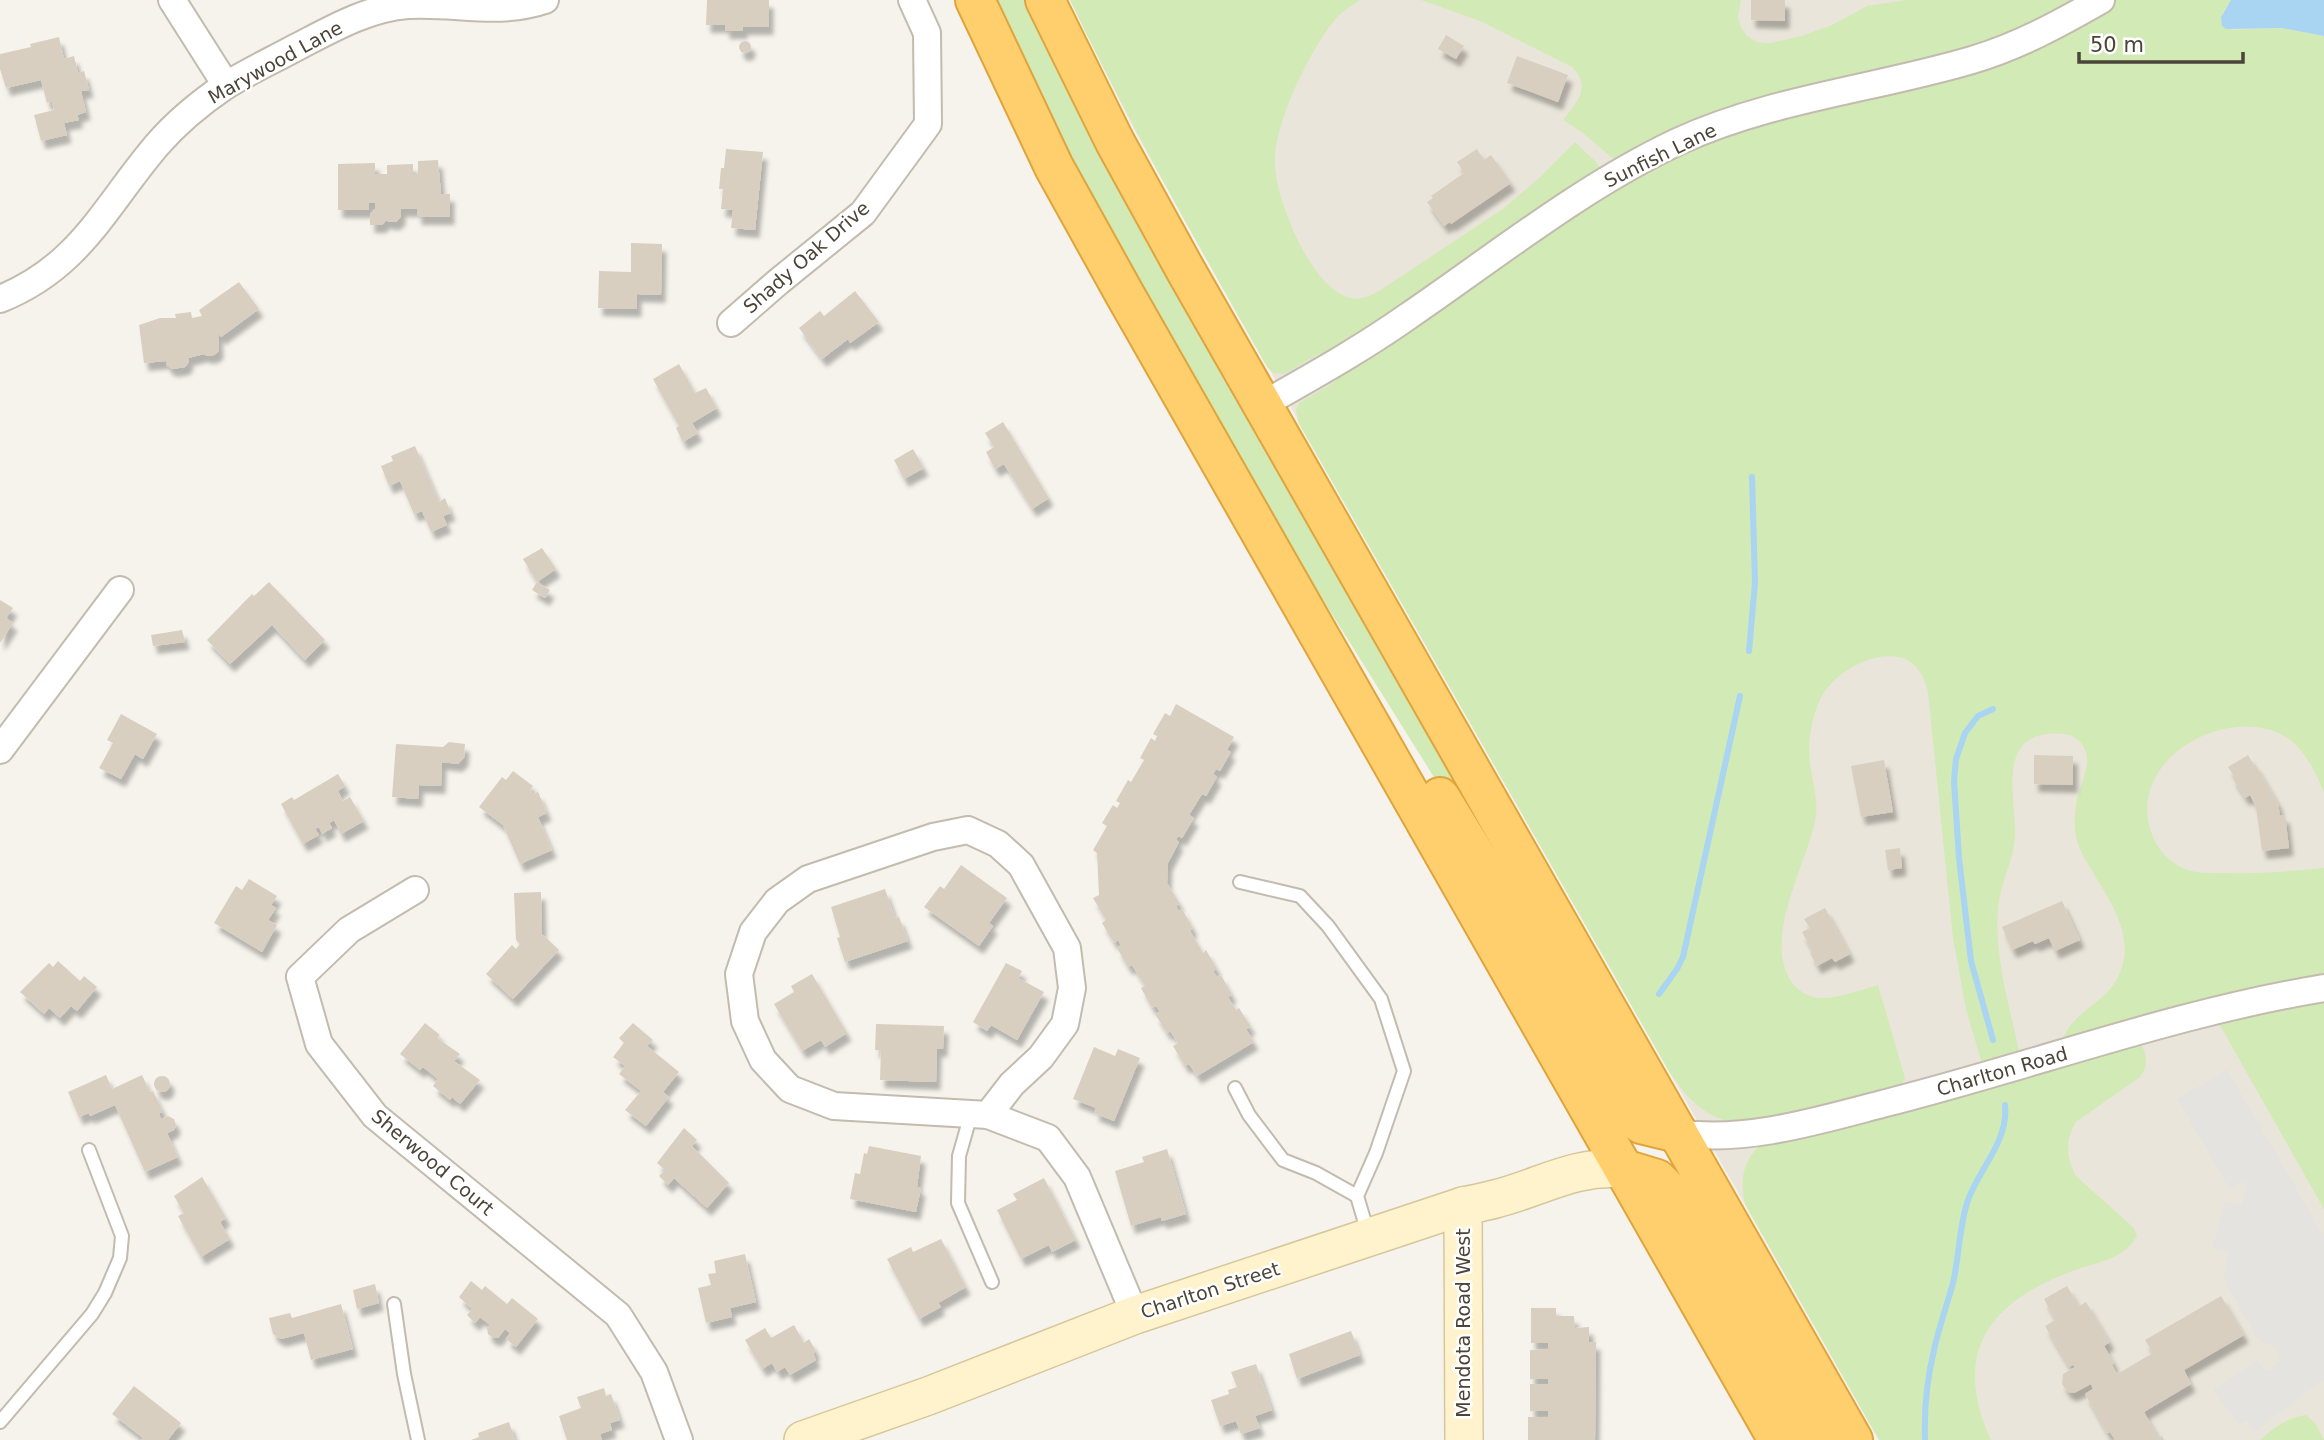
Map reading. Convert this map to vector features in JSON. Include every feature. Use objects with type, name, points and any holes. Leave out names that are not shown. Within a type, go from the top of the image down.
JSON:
[{"type":"highway","points":[[975,0],[1060,178],[1778,1440]]},
{"type":"highway","points":[[1045,0],[1115,142],[1262,405],[1853,1440]]},
{"type":"highway","points":[[1251,517],[1352,656],[1512,913],[1628,1113],[1641,1124],[1678,1133]]},
{"type":"highway","points":[[1624,1169],[1657,1179],[1672,1194],[1770,1363],[1819,1440]]},
{"type":"street","points":[[172,0],[226,85]]},
{"type":"street","name":"Marywood Lane","points":[[0,299],[43,276],[72,252],[96,226],[158,144],[202,103],[226,85],[345,23],[384,9],[407,5],[508,9],[545,0]]},
{"type":"street","name":"Shady Oak Drive","points":[[731,323],[863,213],[928,124],[927,33],[912,0]]},
{"type":"street","name":"Sunfish Lane","points":[[1262,405],[1376,338],[1585,194],[1678,142],[1745,117],[1992,53],[2048,30],[2101,0]]},
{"type":"street","points":[[0,750],[120,590]]},
{"type":"street","points":[[980,1115],[1041,1057],[1065,1024],[1072,988],[1067,948],[1021,865],[998,844],[968,830],[933,837],[808,879],[777,901],[753,932],[739,974],[745,1021],[763,1060],[790,1089],[834,1106],[980,1115],[1048,1138],[1077,1177],[1135,1315]]},
{"type":"street","name":"Sherwood Court","points":[[415,890],[349,930],[300,977],[318,1044],[375,1116],[618,1315],[654,1372],[679,1440]]},
{"type":"street","name":"Charlton Road","points":[[1678,1133],[1725,1136],[1820,1119],[1974,1080],[2178,1021],[2324,988]]},
{"type":"street","name":"Charlton Street","points":[[803,1440],[928,1396],[1135,1315],[1369,1237],[1463,1206],[1496,1199],[1576,1171],[1597,1168],[1624,1169]]},
{"type":"street","name":"Mendota Road West","points":[[1463,1206],[1464,1440]]},
{"type":"lane","points":[[1241,882],[1300,896],[1328,926],[1381,999],[1404,1071],[1376,1153],[1357,1196],[1369,1237]]},
{"type":"lane","points":[[1235,1088],[1249,1115],[1283,1160],[1316,1173],[1357,1196]]},
{"type":"lane","points":[[980,1115],[959,1156],[958,1203],[992,1282]]},
{"type":"lane","points":[[0,1422],[92,1314],[105,1293],[120,1258],[122,1236],[89,1150]]},
{"type":"lane","points":[[394,1304],[404,1374],[418,1440]]},
{"type":"shaded area","points":[[1070,0],[2324,0],[2324,1440],[1879,1440],[1207,260],[1135,131]]},
{"type":"shaded area","points":[[2227,1069],[2324,1236],[2324,1381],[2255,1431],[2247,1420],[2239,1425],[2213,1390],[2258,1359],[2267,1370],[2280,1358],[2277,1348],[2264,1343],[2255,1335],[2226,1284],[2224,1276],[2228,1253],[2212,1248],[2225,1201],[2242,1204],[2247,1185],[2243,1182],[2230,1190],[2177,1099]]},
{"type":"green space","points":[[993,0],[1028,0],[1646,1110],[1517,910],[1247,478],[1092,205]]},
{"type":"green space","points":[[1070,0],[1360,0],[1338,17],[1325,33],[1304,69],[1286,110],[1276,150],[1275,166],[1289,220],[1308,259],[1333,289],[1347,297],[1361,298],[1378,291],[1504,208],[1575,142],[1597,163],[1603,173],[1342,349],[1317,355],[1284,374],[1274,373],[1267,367],[1166,185]]},
{"type":"green space","points":[[1421,0],[1741,0],[1738,17],[1747,36],[1757,42],[1770,43],[1802,36],[1832,25],[1867,6],[1906,0],[2085,0],[2045,23],[1619,164],[1583,133],[1563,120],[1577,101],[1582,88],[1578,74],[1572,67],[1480,21]]},
{"type":"green space","points":[[2117,0],[2231,0],[2222,13],[2232,30],[2282,28],[2324,36],[2324,793],[2306,757],[2290,740],[2267,729],[2241,727],[2214,732],[2188,744],[2167,761],[2153,783],[2147,808],[2153,837],[2160,849],[2173,863],[2185,869],[2210,873],[2252,873],[2324,868],[2324,978],[2061,1044],[2074,1022],[2117,980],[2125,951],[2113,906],[2081,851],[2077,839],[2075,812],[2086,771],[2085,750],[2078,740],[2070,735],[2047,734],[2031,739],[2021,748],[2015,760],[2015,837],[1998,909],[1998,945],[2020,1055],[1983,1067],[1966,1009],[1953,938],[1928,692],[1922,675],[1909,661],[1885,656],[1860,663],[1838,677],[1822,696],[1815,711],[1809,755],[1816,796],[1816,816],[1789,901],[1782,946],[1784,966],[1793,984],[1809,996],[1835,997],[1878,985],[1905,1078],[1900,1089],[1808,1112],[1757,1121],[1736,1122],[1721,1119],[1698,1106],[1670,1073],[1298,422],[1296,410],[1299,403],[1333,383],[1355,362],[1611,187],[1704,140],[2061,32]]},
{"type":"green space","points":[[2324,999],[2324,1209],[2217,1020]]},
{"type":"green space","points":[[2140,1042],[2146,1060],[2143,1073],[2076,1122],[2068,1149],[2076,1176],[2134,1228],[2137,1235],[2132,1243],[2112,1258],[2048,1281],[2023,1296],[2002,1312],[1987,1332],[1978,1354],[1975,1379],[1979,1408],[1991,1440],[1879,1440],[1745,1204],[1743,1177],[1748,1160],[1759,1146],[1767,1141]]},
{"type":"green space","points":[[2306,1415],[2316,1424],[2324,1440],[2260,1440],[2292,1418]]},
{"type":"water","points":[[2231,0],[2324,0],[2324,36],[2282,28],[2226,29],[2222,26],[2221,17]]},
{"type":"building","points":[[707,0],[769,0],[769,27],[743,27],[743,31],[725,31],[725,25],[706,25]]},
{"type":"building","points":[[1751,0],[1785,0],[1785,21],[1751,20]]},
{"type":"building","points":[[1446,35],[1464,46],[1456,59],[1438,49]]},
{"type":"building","points":[[59,37],[64,59],[74,56],[78,73],[84,71],[89,90],[81,91],[86,112],[77,115],[79,120],[64,123],[67,135],[41,141],[34,115],[54,110],[52,101],[47,103],[41,80],[6,88],[0,69],[0,54]]},
{"type":"building","points":[[745,41],[751,47],[745,53],[739,47]]},
{"type":"building","points":[[1517,56],[1568,75],[1558,102],[1507,83]]},
{"type":"building","points":[[726,149],[763,152],[755,230],[731,228],[733,210],[721,209],[723,189],[719,189]]},
{"type":"building","points":[[1477,149],[1484,160],[1491,155],[1511,183],[1444,226],[1427,202],[1433,198],[1431,196],[1464,173],[1457,162]]},
{"type":"building","points":[[438,160],[441,194],[450,194],[450,217],[417,217],[417,209],[401,209],[401,217],[396,222],[386,220],[382,225],[370,225],[370,214],[375,209],[375,203],[369,203],[369,210],[338,210],[338,164],[375,163],[375,174],[387,174],[387,165],[413,164],[413,174],[418,174],[418,161]]},
{"type":"building","points":[[631,243],[662,244],[661,295],[637,294],[637,309],[598,308],[599,271],[631,272]]},
{"type":"building","points":[[239,282],[259,309],[221,337],[218,333],[219,351],[214,355],[204,354],[188,358],[189,362],[185,367],[173,369],[167,366],[166,361],[144,363],[139,325],[160,318],[176,318],[175,314],[191,312],[192,318],[202,316],[199,310]]},
{"type":"building","points":[[855,291],[879,322],[850,343],[848,339],[822,359],[799,328],[820,311],[824,316]]},
{"type":"building","points":[[679,364],[695,393],[706,388],[717,408],[692,423],[698,433],[683,442],[676,428],[679,426],[653,379]]},
{"type":"building","points":[[1003,422],[1049,498],[1032,509],[1004,464],[995,469],[986,452],[994,447],[985,433]]},
{"type":"building","points":[[415,446],[439,502],[445,498],[451,513],[443,516],[447,525],[431,532],[422,511],[414,514],[400,481],[389,486],[381,466],[393,461],[391,456]]},
{"type":"building","points":[[913,449],[924,468],[904,479],[894,460]]},
{"type":"building","points":[[542,548],[556,569],[537,582],[523,559]]},
{"type":"building","points":[[269,582],[325,640],[305,660],[272,625],[230,664],[207,640],[252,594],[254,596]]},
{"type":"building","points":[[537,582],[550,590],[545,598],[532,590]]},
{"type":"building","points":[[0,600],[13,608],[6,618],[13,623],[0,643]]},
{"type":"building","points":[[182,630],[185,642],[153,646],[151,635]]},
{"type":"building","points":[[1176,704],[1234,737],[1227,750],[1231,752],[1220,771],[1216,769],[1213,774],[1217,777],[1206,796],[1202,794],[1189,815],[1194,818],[1182,838],[1178,836],[1176,840],[1179,842],[1168,863],[1167,883],[1180,904],[1176,906],[1179,911],[1182,909],[1193,928],[1190,931],[1203,953],[1206,950],[1217,969],[1213,971],[1217,977],[1221,975],[1232,995],[1228,997],[1251,1027],[1246,1029],[1254,1042],[1197,1076],[1189,1064],[1185,1066],[1173,1046],[1178,1043],[1170,1031],[1167,1033],[1155,1014],[1160,1012],[1156,1006],[1152,1008],[1141,988],[1145,986],[1132,965],[1128,967],[1117,948],[1121,945],[1118,940],[1114,943],[1102,923],[1106,920],[1093,898],[1099,895],[1097,853],[1093,850],[1107,826],[1102,823],[1113,805],[1117,808],[1120,803],[1116,801],[1144,760],[1140,758],[1151,738],[1155,741],[1157,736],[1153,734],[1165,713],[1170,716]]},
{"type":"building","points":[[121,714],[157,734],[143,759],[135,754],[121,779],[99,768],[113,743],[107,740]]},
{"type":"building","points":[[449,742],[465,744],[464,758],[458,764],[442,762],[441,786],[419,785],[418,799],[392,797],[396,744],[443,747]]},
{"type":"building","points":[[2034,755],[2073,756],[2073,785],[2034,784]]},
{"type":"building","points":[[2248,755],[2278,803],[2280,816],[2285,815],[2289,848],[2262,851],[2256,807],[2250,795],[2245,798],[2228,767]]},
{"type":"building","points":[[1884,760],[1893,812],[1861,817],[1851,766]]},
{"type":"building","points":[[513,771],[533,786],[530,789],[533,794],[538,792],[547,813],[538,817],[552,850],[520,864],[503,825],[479,807],[502,777],[506,780]]},
{"type":"building","points":[[338,774],[345,786],[338,791],[343,801],[350,797],[364,821],[341,834],[334,820],[329,823],[332,828],[322,834],[319,827],[315,829],[319,835],[303,844],[281,804],[292,797],[294,800]]},
{"type":"building","points":[[1900,848],[1902,868],[1888,870],[1885,850]]},
{"type":"building","points":[[961,865],[1007,898],[989,923],[993,926],[979,946],[924,907],[940,886],[944,889]]},
{"type":"building","points":[[249,879],[277,896],[271,905],[276,908],[268,920],[277,925],[262,952],[214,923],[236,886],[242,890]]},
{"type":"building","points":[[885,889],[895,918],[899,917],[908,941],[845,962],[831,907]]},
{"type":"building","points":[[541,892],[542,934],[559,950],[513,999],[486,974],[512,945],[516,949],[520,944],[516,940],[514,893]]},
{"type":"building","points":[[2062,901],[2080,940],[2055,951],[2049,938],[2012,950],[2002,927]]},
{"type":"building","points":[[1825,908],[1850,954],[1835,962],[1832,958],[1817,966],[1802,932],[1810,928],[1804,919]]},
{"type":"building","points":[[58,961],[80,981],[84,976],[97,987],[77,1011],[71,1006],[60,1018],[49,1008],[44,1014],[20,992],[49,963],[53,967]]},
{"type":"building","points":[[1006,963],[1022,971],[1018,978],[1044,992],[1017,1040],[991,1025],[987,1031],[973,1022]]},
{"type":"building","points":[[812,974],[847,1033],[825,1047],[821,1040],[802,1051],[774,1004],[794,992],[791,986]]},
{"type":"building","points":[[425,1023],[440,1035],[437,1038],[460,1054],[454,1061],[480,1080],[460,1104],[452,1097],[450,1100],[433,1086],[438,1079],[423,1067],[420,1070],[400,1054]]},
{"type":"building","points":[[633,1023],[653,1040],[647,1046],[679,1072],[663,1092],[669,1097],[646,1126],[625,1110],[641,1091],[619,1074],[625,1066],[613,1057],[624,1043],[619,1038]]},
{"type":"building","points":[[876,1024],[944,1026],[943,1049],[937,1049],[936,1082],[880,1080],[881,1050],[875,1050]]},
{"type":"building","points":[[1094,1047],[1115,1056],[1118,1049],[1140,1058],[1114,1121],[1094,1113],[1096,1108],[1073,1099]]},
{"type":"building","points":[[106,1075],[112,1089],[142,1075],[163,1112],[159,1113],[161,1119],[168,1116],[174,1119],[174,1130],[167,1133],[178,1157],[145,1172],[115,1105],[90,1116],[89,1113],[79,1117],[68,1092]]},
{"type":"building","points":[[162,1076],[170,1084],[162,1092],[154,1084]]},
{"type":"building","points":[[684,1128],[697,1140],[692,1146],[729,1183],[707,1208],[674,1178],[668,1185],[659,1176],[665,1170],[657,1163]]},
{"type":"building","points":[[869,1146],[921,1156],[917,1187],[921,1188],[916,1212],[850,1199],[855,1173],[860,1174],[864,1153],[867,1154]]},
{"type":"building","points":[[1167,1149],[1186,1214],[1162,1221],[1161,1217],[1131,1226],[1115,1171],[1144,1162],[1142,1157]]},
{"type":"building","points":[[202,1177],[226,1218],[220,1222],[230,1239],[201,1257],[178,1216],[184,1213],[174,1196]]},
{"type":"building","points":[[1044,1178],[1076,1240],[1052,1252],[1049,1245],[1021,1259],[997,1210],[1017,1200],[1013,1194]]},
{"type":"building","points":[[941,1239],[966,1287],[938,1303],[941,1307],[919,1319],[887,1259],[911,1247],[913,1252]]},
{"type":"building","points":[[745,1254],[756,1302],[730,1308],[732,1317],[706,1323],[698,1288],[711,1285],[708,1274],[716,1273],[714,1261]]},
{"type":"building","points":[[471,1281],[482,1290],[485,1286],[507,1304],[512,1298],[538,1319],[516,1347],[506,1339],[510,1333],[505,1329],[498,1338],[493,1338],[488,1334],[487,1328],[490,1325],[480,1317],[475,1323],[467,1315],[472,1309],[459,1297]]},
{"type":"building","points":[[375,1284],[379,1303],[357,1309],[353,1290]]},
{"type":"building","points":[[2067,1286],[2079,1306],[2086,1302],[2110,1342],[2104,1346],[2117,1374],[2153,1353],[2145,1340],[2221,1296],[2244,1335],[2184,1370],[2191,1384],[2144,1412],[2159,1438],[2162,1436],[2164,1440],[2115,1440],[2110,1432],[2107,1433],[2085,1394],[2093,1389],[2091,1384],[2074,1393],[2068,1392],[2062,1384],[2063,1374],[2075,1367],[2069,1367],[2045,1326],[2055,1320],[2044,1299]]},
{"type":"building","points":[[341,1304],[353,1349],[311,1360],[304,1333],[281,1339],[273,1334],[269,1318],[290,1313],[292,1318]]},
{"type":"building","points":[[1531,1308],[1556,1308],[1556,1316],[1574,1316],[1575,1328],[1589,1327],[1589,1342],[1596,1342],[1595,1440],[1528,1440],[1528,1417],[1548,1417],[1548,1411],[1530,1411],[1530,1384],[1548,1384],[1548,1379],[1530,1379],[1530,1350],[1548,1349],[1548,1343],[1531,1343]]},
{"type":"building","points":[[794,1325],[804,1343],[809,1339],[816,1351],[813,1353],[816,1360],[790,1375],[785,1367],[777,1372],[772,1363],[762,1369],[745,1340],[765,1328],[771,1338]]},
{"type":"building","points":[[1351,1331],[1360,1355],[1297,1379],[1289,1354]]},
{"type":"building","points":[[1256,1364],[1272,1410],[1255,1416],[1260,1428],[1241,1434],[1236,1421],[1220,1426],[1211,1400],[1229,1394],[1228,1390],[1237,1387],[1231,1372]]},
{"type":"building","points":[[134,1386],[181,1423],[168,1440],[141,1440],[143,1438],[112,1414]]},
{"type":"building","points":[[604,1388],[606,1396],[611,1394],[620,1420],[610,1423],[612,1430],[600,1434],[602,1440],[567,1440],[559,1416],[581,1408],[577,1397]]},
{"type":"building","points":[[509,1422],[515,1440],[471,1440],[479,1437],[478,1433]]},
{"type":"waterway","points":[[1749,651],[1755,583],[1752,477]]},
{"type":"waterway","points":[[1659,994],[1683,957],[1740,696]]},
{"type":"waterway","points":[[1993,709],[1978,716],[1965,733],[1956,759],[1954,781],[1959,858],[1971,961],[1993,1040]]},
{"type":"waterway","points":[[1925,1440],[1929,1372],[1953,1283],[1964,1213],[2002,1131],[2005,1105]]}]
